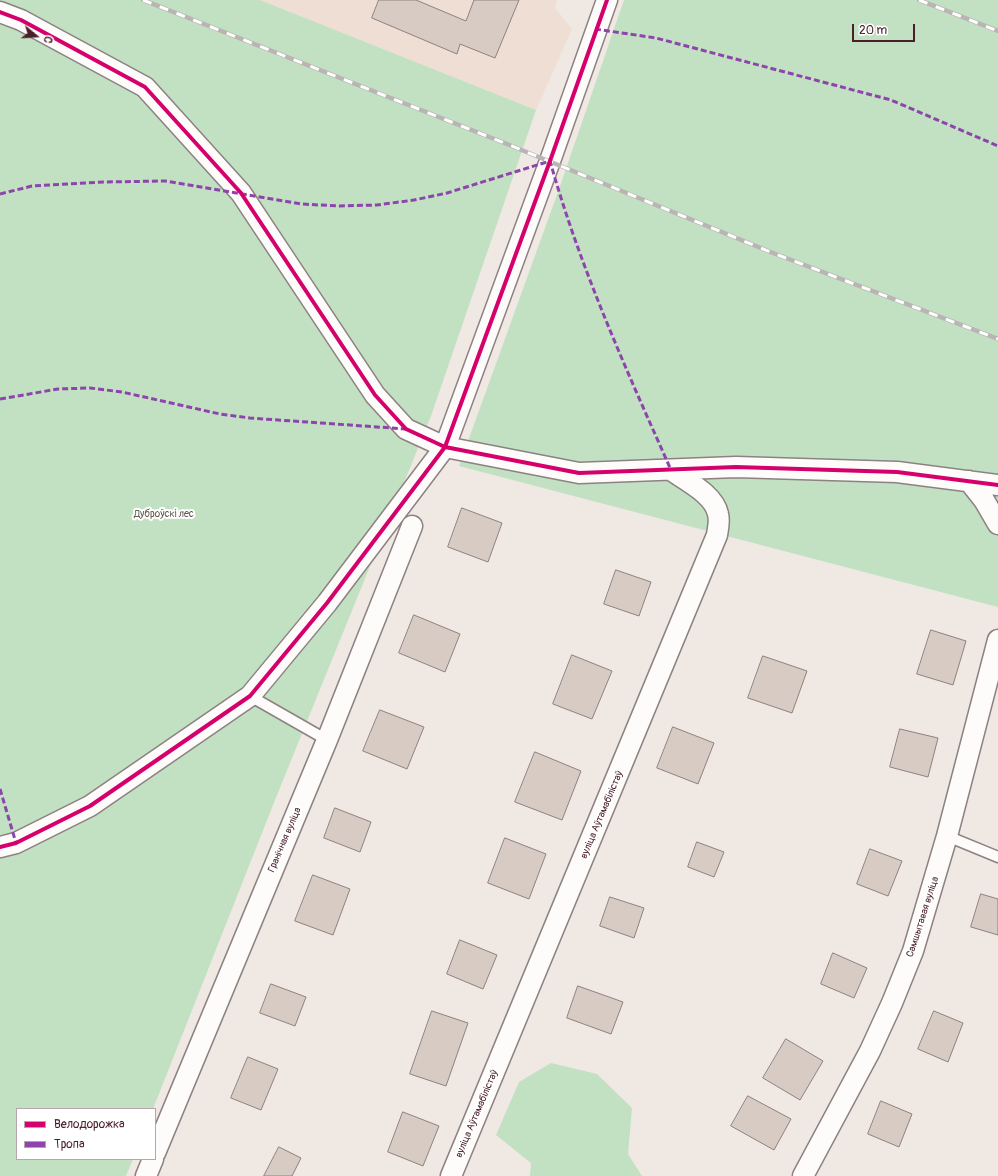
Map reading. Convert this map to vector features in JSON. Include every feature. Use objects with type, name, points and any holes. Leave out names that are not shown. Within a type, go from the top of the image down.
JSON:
[{"type":"street","points":[[0,847],[16,843],[90,806],[250,696],[326,603],[445,447],[550,161],[607,0]]},
{"type":"street","points":[[0,12],[21,20],[145,88],[241,193],[374,395],[406,429],[445,447],[579,473],[736,467],[897,472],[998,485]]},
{"type":"street","name":"вуліца Аўтамабілістаў","points":[[451,1176],[696,590],[717,535],[719,523],[718,513],[714,503],[708,496],[671,470]]},
{"type":"street","points":[[968,481],[984,500],[998,524]]},
{"type":"street","name":"Гранічная вуліца","points":[[156,1152],[327,740],[412,526]]},
{"type":"street","name":"Самшытавая вуліца","points":[[803,1176],[870,1051],[892,1003],[913,951],[947,836],[998,640]]},
{"type":"street","points":[[146,1176],[153,1160]]},
{"type":"lane","points":[[250,696],[327,740]]},
{"type":"lane","points":[[947,836],[998,857]]},
{"type":"shaded area","points":[[260,0],[557,0],[555,8],[572,29],[536,110]]},
{"type":"green space","name":"Дуброўскі лес","points":[[0,0],[260,0],[536,110],[431,416],[275,800],[153,1108],[16,1108],[16,1160],[133,1160],[126,1176],[0,1176]]},
{"type":"green space","points":[[624,0],[998,0],[998,607],[459,466],[558,192]]},
{"type":"green space","points":[[551,1063],[597,1074],[632,1108],[628,1154],[642,1176],[530,1176],[531,1163],[496,1135],[519,1082]]},
{"type":"building","points":[[379,0],[416,0],[466,21],[474,0],[519,0],[495,58],[460,44],[457,54],[372,18]]},
{"type":"building","points":[[462,508],[502,523],[488,562],[448,547]]},
{"type":"building","points":[[616,570],[651,582],[639,616],[604,604]]},
{"type":"building","points":[[414,615],[460,634],[445,672],[399,653]]},
{"type":"building","points":[[931,630],[966,641],[953,685],[917,674]]},
{"type":"building","points":[[572,655],[612,671],[592,719],[553,704]]},
{"type":"building","points":[[763,656],[807,671],[792,713],[748,698]]},
{"type":"building","points":[[380,710],[424,727],[407,769],[363,751]]},
{"type":"building","points":[[673,727],[714,743],[698,784],[657,768]]},
{"type":"building","points":[[900,729],[938,738],[928,777],[890,767]]},
{"type":"building","points":[[535,752],[581,771],[562,820],[515,802]]},
{"type":"building","points":[[335,808],[371,822],[360,852],[324,838]]},
{"type":"building","points":[[505,838],[546,854],[529,899],[488,883]]},
{"type":"building","points":[[697,842],[724,852],[714,877],[688,867]]},
{"type":"building","points":[[870,849],[902,861],[888,896],[857,884]]},
{"type":"building","points":[[313,875],[350,889],[333,935],[295,921]]},
{"type":"building","points":[[981,894],[998,899],[998,935],[971,927]]},
{"type":"building","points":[[610,897],[644,908],[634,938],[600,926]]},
{"type":"building","points":[[460,940],[497,955],[483,989],[447,974]]},
{"type":"building","points":[[833,953],[867,968],[854,998],[821,984]]},
{"type":"building","points":[[271,984],[306,997],[295,1026],[260,1013]]},
{"type":"building","points":[[578,986],[623,1002],[611,1034],[567,1018]]},
{"type":"building","points":[[432,1011],[468,1023],[446,1086],[410,1074]]},
{"type":"building","points":[[934,1011],[963,1023],[948,1062],[918,1049]]},
{"type":"building","points":[[786,1039],[823,1061],[800,1100],[763,1078]]},
{"type":"building","points":[[248,1057],[278,1069],[261,1110],[231,1098]]},
{"type":"building","points":[[748,1096],[791,1119],[774,1150],[731,1126]]},
{"type":"building","points":[[881,1101],[912,1114],[899,1147],[868,1134]]},
{"type":"building","points":[[403,1112],[439,1126],[423,1166],[388,1152]]},
{"type":"building","points":[[279,1147],[301,1158],[292,1176],[264,1176]]},
{"type":"railway","points":[[143,0],[507,144],[773,253],[998,339]]},
{"type":"railway","points":[[919,0],[998,31]]},
{"type":"marked path","points":[[595,29],[656,38],[891,100],[998,146]]},
{"type":"marked path","points":[[0,194],[32,186],[104,182],[165,181],[301,204],[339,206],[377,205],[414,200],[447,193],[550,161],[575,240],[605,318],[671,470]]},
{"type":"marked path","points":[[0,399],[58,389],[90,388],[122,392],[220,414],[250,418],[406,429]]},
{"type":"marked path","points":[[0,789],[16,843]]},
{"type":"cycle path","points":[[0,847],[16,843],[90,806],[250,696],[327,603],[445,447],[550,161],[607,0]]},
{"type":"cycle path","points":[[0,12],[21,20],[145,87],[241,193],[375,395],[406,429],[445,447],[579,473],[736,467],[897,472],[998,485]]}]
